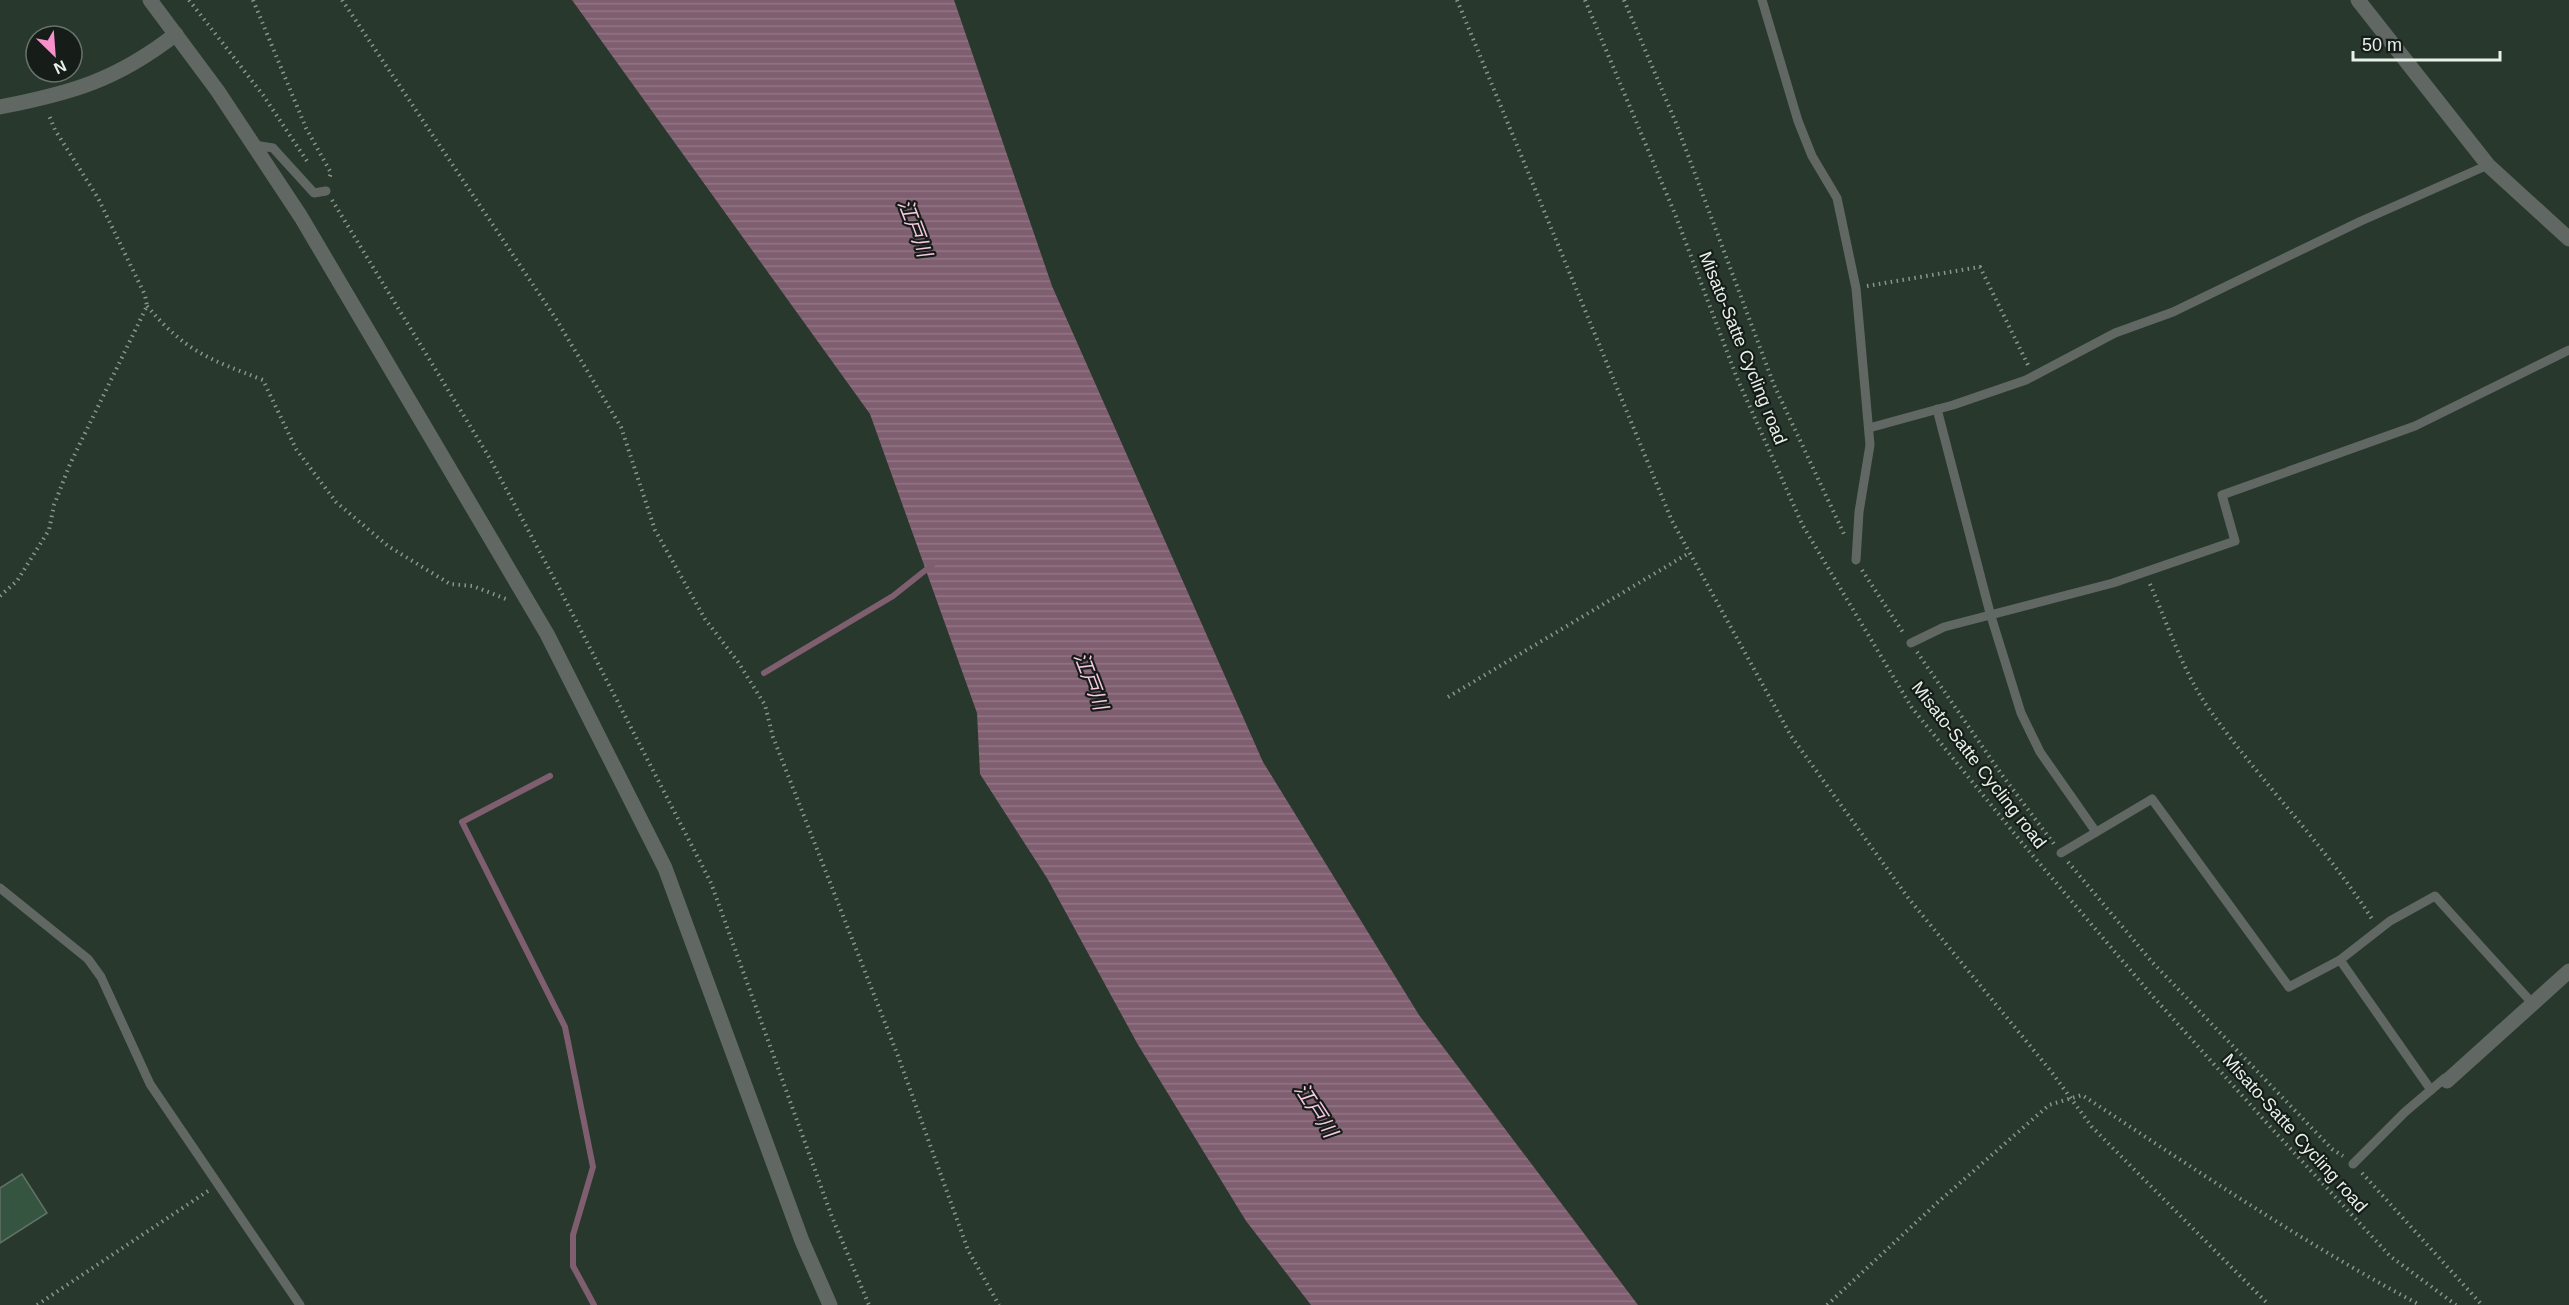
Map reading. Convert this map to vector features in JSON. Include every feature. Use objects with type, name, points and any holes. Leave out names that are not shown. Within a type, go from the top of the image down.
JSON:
[{"type":"street","points":[[150,0],[254,145],[301,217],[534,611],[665,868],[802,1241],[830,1305]]},
{"type":"street","points":[[2358,0],[2488,165],[2569,239]]},
{"type":"street","points":[[0,106],[76,91],[144,58],[176,34]]},
{"type":"street","points":[[2447,1082],[2569,971]]},
{"type":"lane","points":[[1762,0],[1798,122],[1812,156],[1837,198],[1856,288],[1870,445],[1859,512],[1856,560]]},
{"type":"lane","points":[[254,145],[273,148],[314,193],[326,191]]},
{"type":"lane","points":[[1869,428],[1937,410],[2033,377],[2105,338],[2173,312],[2370,217],[2488,165]]},
{"type":"lane","points":[[1911,643],[1944,627],[1990,613],[2080,592],[2235,541],[2222,495],[2415,426],[2569,350]]},
{"type":"lane","points":[[1937,410],[1990,613],[2031,738],[2096,832]]},
{"type":"lane","points":[[2061,853],[2152,799],[2289,987],[2340,960],[2379,929],[2435,896],[2533,1004]]},
{"type":"lane","points":[[0,888],[88,959],[101,978],[150,1084],[300,1305]]},
{"type":"lane","points":[[2340,960],[2431,1090]]},
{"type":"lane","points":[[2353,1164],[2431,1090],[2445,1078],[2447,1082]]},
{"type":"path","points":[[253,0],[306,128],[331,173],[326,191]]},
{"type":"path","points":[[342,0],[556,319],[621,427],[655,530],[705,619],[738,662],[765,705],[773,737],[898,1056],[968,1250],[999,1305]]},
{"type":"path","points":[[1457,0],[1672,521],[1791,736],[1909,899],[2050,1070],[2092,1127],[2269,1305]]},
{"type":"path","name":"Misato-Satte Cycling road","points":[[1585,0],[1675,214],[1737,378],[1803,526],[1912,708],[2023,844],[2149,992],[2266,1122],[2390,1256],[2456,1305]]},
{"type":"path","points":[[1623,0],[1676,123],[1774,385],[1856,560],[2002,775],[2061,853],[2152,962],[2332,1149],[2353,1164],[2482,1305]]},
{"type":"path","points":[[42,99],[55,130],[98,198],[145,295],[147,306],[170,333],[203,356],[263,380],[296,449],[318,480],[336,502],[388,546],[450,584],[472,586],[534,611]]},
{"type":"path","points":[[1856,288],[1980,267],[2033,377]]},
{"type":"path","points":[[0,596],[17,581],[49,530],[54,505],[70,464],[147,306]]},
{"type":"path","points":[[1448,697],[1689,553]]},
{"type":"path","points":[[2145,572],[2196,689],[2209,709],[2272,792],[2356,894],[2379,929]]},
{"type":"path","points":[[1827,1305],[1936,1203],[2049,1105],[2068,1097],[2082,1095],[2223,1188],[2370,1279],[2420,1305]]},
{"type":"path","points":[[37,1305],[219,1184]]},
{"type":"water","name":"江戸川","points":[[572,0],[954,0],[1052,286],[1263,762],[1419,1015],[1638,1305],[1311,1305],[1246,1221],[1137,1043],[1047,878],[980,774],[977,713],[870,414]]},
{"type":"building","points":[[22,1174],[47,1213],[0,1243],[0,1188]]},
{"type":"waterway","points":[[764,673],[893,596],[932,565]]},
{"type":"waterway","points":[[550,776],[462,822],[565,1027],[593,1167],[573,1235],[573,1266],[594,1305]]}]
